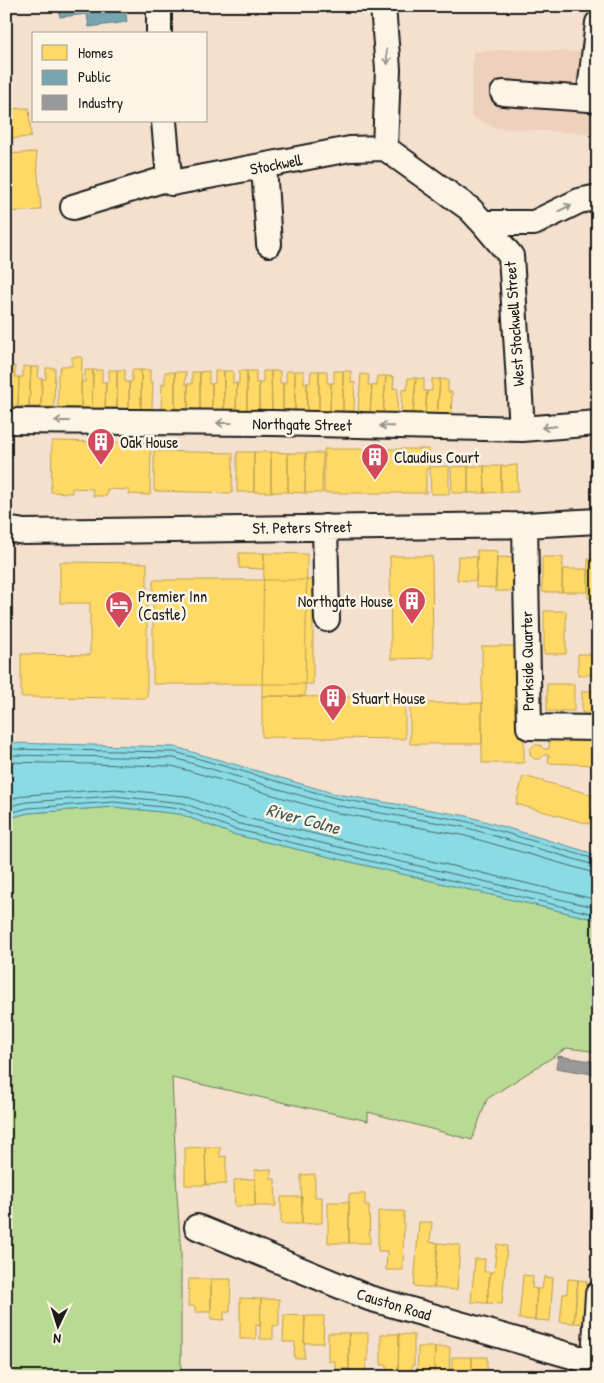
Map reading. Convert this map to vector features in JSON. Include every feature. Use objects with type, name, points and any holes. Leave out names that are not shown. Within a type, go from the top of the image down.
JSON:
[{"type":"street","points":[[159,6],[159,32]]},
{"type":"street","points":[[383,6],[388,69],[386,148]]},
{"type":"street","points":[[503,93],[593,100],[598,22]]},
{"type":"street","points":[[73,207],[169,178],[164,122]]},
{"type":"street","name":"Stockwell","points":[[169,178],[172,183],[350,149],[386,148]]},
{"type":"street","name":"West Stockwell Street","points":[[386,148],[470,210],[511,256],[522,429]]},
{"type":"street","points":[[264,166],[269,244]]},
{"type":"street","points":[[483,223],[534,223],[579,202],[598,197]]},
{"type":"street","points":[[511,256],[534,223]]},
{"type":"street","name":"Northgate Street","points":[[6,421],[272,423],[522,429],[598,423]]},
{"type":"street","name":"St. Peters Street","points":[[6,529],[24,532],[525,525],[598,520]]},
{"type":"street","name":"Parkside Quarter","points":[[525,525],[528,727],[598,728]]},
{"type":"street","points":[[325,527],[327,619]]},
{"type":"street","name":"Causton Road","points":[[197,1227],[369,1298],[579,1358],[596,1358]]},
{"type":"street","points":[[596,1358],[598,1294]]},
{"type":"shaded area","points":[[585,9],[598,9],[598,134],[495,128],[471,116],[473,52],[512,49],[579,52]]},
{"type":"green space","points":[[114,807],[180,814],[232,834],[598,920],[598,1052],[567,1048],[487,1099],[472,1140],[368,1112],[368,1121],[172,1078],[181,1252],[181,1377],[6,1377],[6,819],[28,813]]},
{"type":"water","name":"River Colne","points":[[6,744],[175,747],[336,794],[467,816],[598,855],[598,920],[232,834],[180,814],[114,807],[28,813],[6,819]]},
{"type":"building: Homes","points":[[29,108],[31,137],[6,139],[6,109]]},
{"type":"building: Homes","points":[[36,152],[41,210],[6,212],[6,176],[9,175],[8,154]]},
{"type":"building: Homes","points":[[72,357],[82,357],[81,408],[58,407],[58,376],[61,366],[72,366]]},
{"type":"building: Homes","points":[[7,366],[15,366],[15,377],[19,377],[18,406],[6,406]]},
{"type":"building: Homes","points":[[23,366],[31,367],[29,407],[18,406],[19,377],[23,377]]},
{"type":"building: Homes","points":[[31,367],[39,367],[38,378],[42,379],[41,407],[29,407]]},
{"type":"building: Homes","points":[[46,368],[55,368],[54,407],[41,407],[42,379],[46,379]]},
{"type":"building: Homes","points":[[85,370],[93,370],[92,408],[81,408],[81,382],[85,382]]},
{"type":"building: Homes","points":[[93,370],[102,370],[102,382],[106,382],[105,408],[92,408]]},
{"type":"building: Homes","points":[[109,370],[117,370],[117,408],[105,408],[106,382],[109,382]]},
{"type":"building: Homes","points":[[117,370],[125,370],[125,382],[129,382],[129,409],[117,408]]},
{"type":"building: Homes","points":[[132,370],[141,370],[141,409],[129,409],[129,382],[132,382]]},
{"type":"building: Homes","points":[[141,370],[150,370],[150,383],[153,382],[152,409],[141,409]]},
{"type":"building: Homes","points":[[209,371],[209,384],[212,384],[212,410],[200,410],[200,372]]},
{"type":"building: Homes","points":[[215,371],[224,371],[224,410],[212,410],[212,384],[215,383]]},
{"type":"building: Homes","points":[[224,371],[233,371],[233,384],[237,383],[236,410],[224,410]]},
{"type":"building: Homes","points":[[239,371],[247,371],[247,410],[236,410]]},
{"type":"building: Homes","points":[[247,371],[256,371],[256,383],[259,383],[259,410],[247,410]]},
{"type":"building: Homes","points":[[263,371],[271,371],[272,410],[259,410],[259,383],[263,383]]},
{"type":"building: Homes","points":[[271,371],[280,371],[280,383],[283,383],[283,411],[272,410]]},
{"type":"building: Homes","points":[[286,371],[295,371],[295,411],[283,411],[283,383],[286,383]]},
{"type":"building: Homes","points":[[295,371],[304,371],[304,383],[307,383],[307,411],[295,411]]},
{"type":"building: Homes","points":[[311,371],[319,371],[319,411],[307,411],[307,383],[310,383]]},
{"type":"building: Homes","points":[[319,371],[327,371],[327,383],[331,383],[330,411],[319,411]]},
{"type":"building: Homes","points":[[334,371],[343,371],[343,411],[330,411],[331,383],[334,383]]},
{"type":"building: Homes","points":[[343,371],[351,371],[351,382],[355,383],[354,411],[343,411]]},
{"type":"building: Homes","points":[[165,372],[175,372],[175,409],[161,409],[162,384],[165,384]]},
{"type":"building: Homes","points":[[175,372],[186,372],[185,384],[188,384],[188,409],[175,409]]},
{"type":"building: Homes","points":[[192,372],[200,372],[200,410],[188,409],[188,384],[192,384]]},
{"type":"building: Homes","points":[[361,374],[369,375],[368,385],[372,385],[370,412],[358,411]]},
{"type":"building: Homes","points":[[377,376],[386,376],[383,413],[370,412],[372,385],[377,386]]},
{"type":"building: Homes","points":[[386,376],[394,377],[393,388],[398,389],[397,414],[383,413]]},
{"type":"building: Homes","points":[[408,378],[416,378],[413,415],[401,415],[402,389],[407,390]]},
{"type":"building: Homes","points":[[416,378],[424,379],[424,391],[427,391],[425,416],[413,415]]},
{"type":"building: Homes","points":[[432,379],[440,379],[437,417],[425,416],[427,391],[432,391]]},
{"type":"building: Homes","points":[[440,379],[448,380],[448,392],[452,392],[451,418],[437,417]]},
{"type":"building: Homes","name":"Oak House","points":[[52,441],[151,443],[150,495],[129,494],[129,490],[107,489],[107,496],[93,496],[93,489],[72,488],[72,493],[51,492]]},
{"type":"building: Homes","name":"Claudius Court","points":[[324,449],[429,449],[429,469],[426,469],[426,493],[324,493]]},
{"type":"building: Homes","points":[[154,451],[233,453],[232,493],[154,491]]},
{"type":"building: Homes","points":[[237,452],[254,452],[254,492],[237,492]]},
{"type":"building: Homes","points":[[254,452],[271,452],[271,492],[254,492]]},
{"type":"building: Homes","points":[[271,452],[288,453],[288,492],[271,492]]},
{"type":"building: Homes","points":[[288,453],[306,453],[305,493],[288,492]]},
{"type":"building: Homes","points":[[306,453],[323,453],[322,493],[305,493]]},
{"type":"building: Homes","points":[[517,465],[518,492],[501,492],[501,466]]},
{"type":"building: Homes","points":[[449,466],[449,494],[431,494],[430,467]]},
{"type":"building: Homes","points":[[468,466],[484,466],[485,493],[468,493]]},
{"type":"building: Homes","points":[[468,466],[468,493],[452,493],[451,467]]},
{"type":"building: Homes","points":[[484,466],[501,466],[501,492],[485,493]]},
{"type":"building: Homes","points":[[477,550],[497,551],[496,588],[476,587]]},
{"type":"building: Homes","points":[[239,553],[264,553],[263,569],[239,568]]},
{"type":"building: Homes","points":[[264,553],[307,554],[305,696],[262,696]]},
{"type":"building: Homes","name":"Northgate House","points":[[390,556],[432,556],[433,658],[391,659]]},
{"type":"building: Homes","points":[[458,556],[477,557],[476,581],[457,580]]},
{"type":"building: Homes","points":[[497,557],[516,558],[514,591],[495,591]]},
{"type":"building: Homes","points":[[542,557],[563,557],[562,592],[542,592]]},
{"type":"building: Homes","points":[[588,559],[598,559],[598,598],[588,598]]},
{"type":"building: Homes","name":"Premier Inn (Castle)","points":[[60,562],[147,563],[147,698],[21,697],[21,654],[90,655],[90,603],[60,603]]},
{"type":"building: Homes","points":[[562,569],[588,569],[588,592],[562,592]]},
{"type":"building: Homes","points":[[153,580],[313,580],[313,684],[153,684]]},
{"type":"building: Homes","points":[[544,611],[566,611],[566,654],[544,654]]},
{"type":"building: Homes","points":[[482,646],[524,646],[524,763],[482,763]]},
{"type":"building: Homes","points":[[578,654],[598,654],[598,675],[578,675]]},
{"type":"building: Homes","points":[[547,684],[574,684],[574,711],[547,711]]},
{"type":"building: Homes","points":[[582,691],[598,691],[598,713],[582,713]]},
{"type":"building: Homes","name":"Stuart House","points":[[262,696],[405,698],[405,739],[262,737]]},
{"type":"building: Homes","points":[[410,703],[482,703],[482,744],[410,744]]},
{"type":"building: Homes","points":[[549,740],[598,741],[598,765],[548,763],[549,755],[544,755],[540,759],[534,759],[530,755],[530,749],[534,745],[540,745],[544,749],[549,749]]},
{"type":"building: Homes","points":[[523,776],[597,796],[589,824],[516,804]]},
{"type":"building: Homes","points":[[205,1147],[220,1147],[220,1157],[226,1156],[226,1184],[206,1185]]},
{"type":"building: Homes","points":[[205,1147],[206,1185],[185,1185],[185,1148]]},
{"type":"building: Homes","points":[[271,1169],[271,1179],[275,1179],[276,1206],[255,1206],[255,1170]]},
{"type":"building: Homes","points":[[315,1174],[315,1197],[322,1197],[322,1223],[302,1224],[301,1175]]},
{"type":"building: Homes","points":[[255,1179],[255,1206],[235,1206],[234,1180]]},
{"type":"building: Homes","points":[[349,1194],[365,1194],[365,1205],[369,1205],[370,1243],[349,1243]]},
{"type":"building: Homes","points":[[281,1197],[302,1197],[302,1224],[281,1224]]},
{"type":"building: Homes","points":[[328,1202],[349,1202],[349,1243],[328,1243]]},
{"type":"building: Homes","points":[[378,1211],[404,1211],[403,1270],[386,1270],[387,1251],[378,1251]]},
{"type":"building: Homes","points":[[419,1222],[432,1222],[430,1242],[438,1243],[434,1288],[414,1286]]},
{"type":"building: Homes","points":[[438,1243],[460,1245],[457,1290],[434,1288]]},
{"type":"building: Homes","points":[[497,1244],[507,1246],[502,1304],[487,1303],[490,1272],[494,1272]]},
{"type":"building: Homes","points":[[475,1259],[485,1259],[484,1272],[490,1272],[487,1303],[471,1302]]},
{"type":"building: Homes","points":[[523,1275],[533,1276],[532,1288],[537,1289],[535,1320],[519,1319]]},
{"type":"building: Homes","points":[[544,1277],[553,1278],[550,1321],[535,1320],[537,1289],[542,1289]]},
{"type":"building: Homes","points":[[189,1279],[211,1279],[211,1312],[195,1312],[195,1306],[188,1306]]},
{"type":"building: Homes","points":[[211,1279],[231,1279],[230,1312],[224,1312],[224,1320],[211,1319]]},
{"type":"building: Homes","points":[[568,1279],[578,1280],[574,1323],[560,1322],[563,1294],[567,1294]]},
{"type":"building: Homes","points":[[578,1280],[587,1281],[586,1296],[589,1296],[587,1324],[574,1323]]},
{"type":"building: Homes","points":[[240,1298],[261,1299],[260,1326],[256,1325],[256,1339],[240,1339]]},
{"type":"building: Homes","points":[[261,1299],[279,1299],[279,1326],[273,1326],[273,1339],[260,1339]]},
{"type":"building: Homes","points":[[284,1315],[305,1316],[304,1358],[294,1358],[295,1342],[283,1342]]},
{"type":"building: Homes","points":[[305,1316],[324,1316],[323,1343],[304,1343]]},
{"type":"building: Homes","points":[[328,1333],[349,1333],[349,1369],[335,1369],[335,1361],[328,1361]]},
{"type":"building: Homes","points":[[349,1333],[368,1333],[368,1361],[366,1361],[365,1377],[349,1377]]},
{"type":"building: Homes","points":[[381,1334],[399,1334],[398,1377],[386,1377],[387,1365],[381,1365]]},
{"type":"building: Homes","points":[[399,1334],[414,1335],[414,1366],[412,1365],[411,1377],[398,1377]]},
{"type":"building: Homes","points":[[418,1347],[435,1347],[434,1377],[417,1377]]},
{"type":"building: Homes","points":[[435,1347],[450,1347],[449,1377],[434,1377]]},
{"type":"building: Homes","points":[[452,1357],[472,1357],[472,1377],[452,1377]]},
{"type":"building: Homes","points":[[472,1357],[487,1357],[487,1377],[472,1377]]},
{"type":"building: Homes","points":[[492,1370],[508,1370],[507,1377],[491,1377]]},
{"type":"building: Homes","points":[[523,1372],[546,1373],[545,1377],[522,1377]]},
{"type":"building: Public","points":[[58,6],[137,6],[125,8],[127,22],[89,27],[87,14],[60,17]]},
{"type":"building: Industry","points":[[558,1056],[598,1062],[598,1075],[556,1068]]},
{"type":"place","name":"Oak House","points":[[101,466]]},
{"type":"place","name":"Claudius Court","points":[[375,481]]},
{"type":"place","name":"Northgate House","points":[[412,625]]},
{"type":"place","name":"Premier Inn (Castle)","points":[[119,629]]},
{"type":"place","name":"Stuart House","points":[[333,722]]}]
